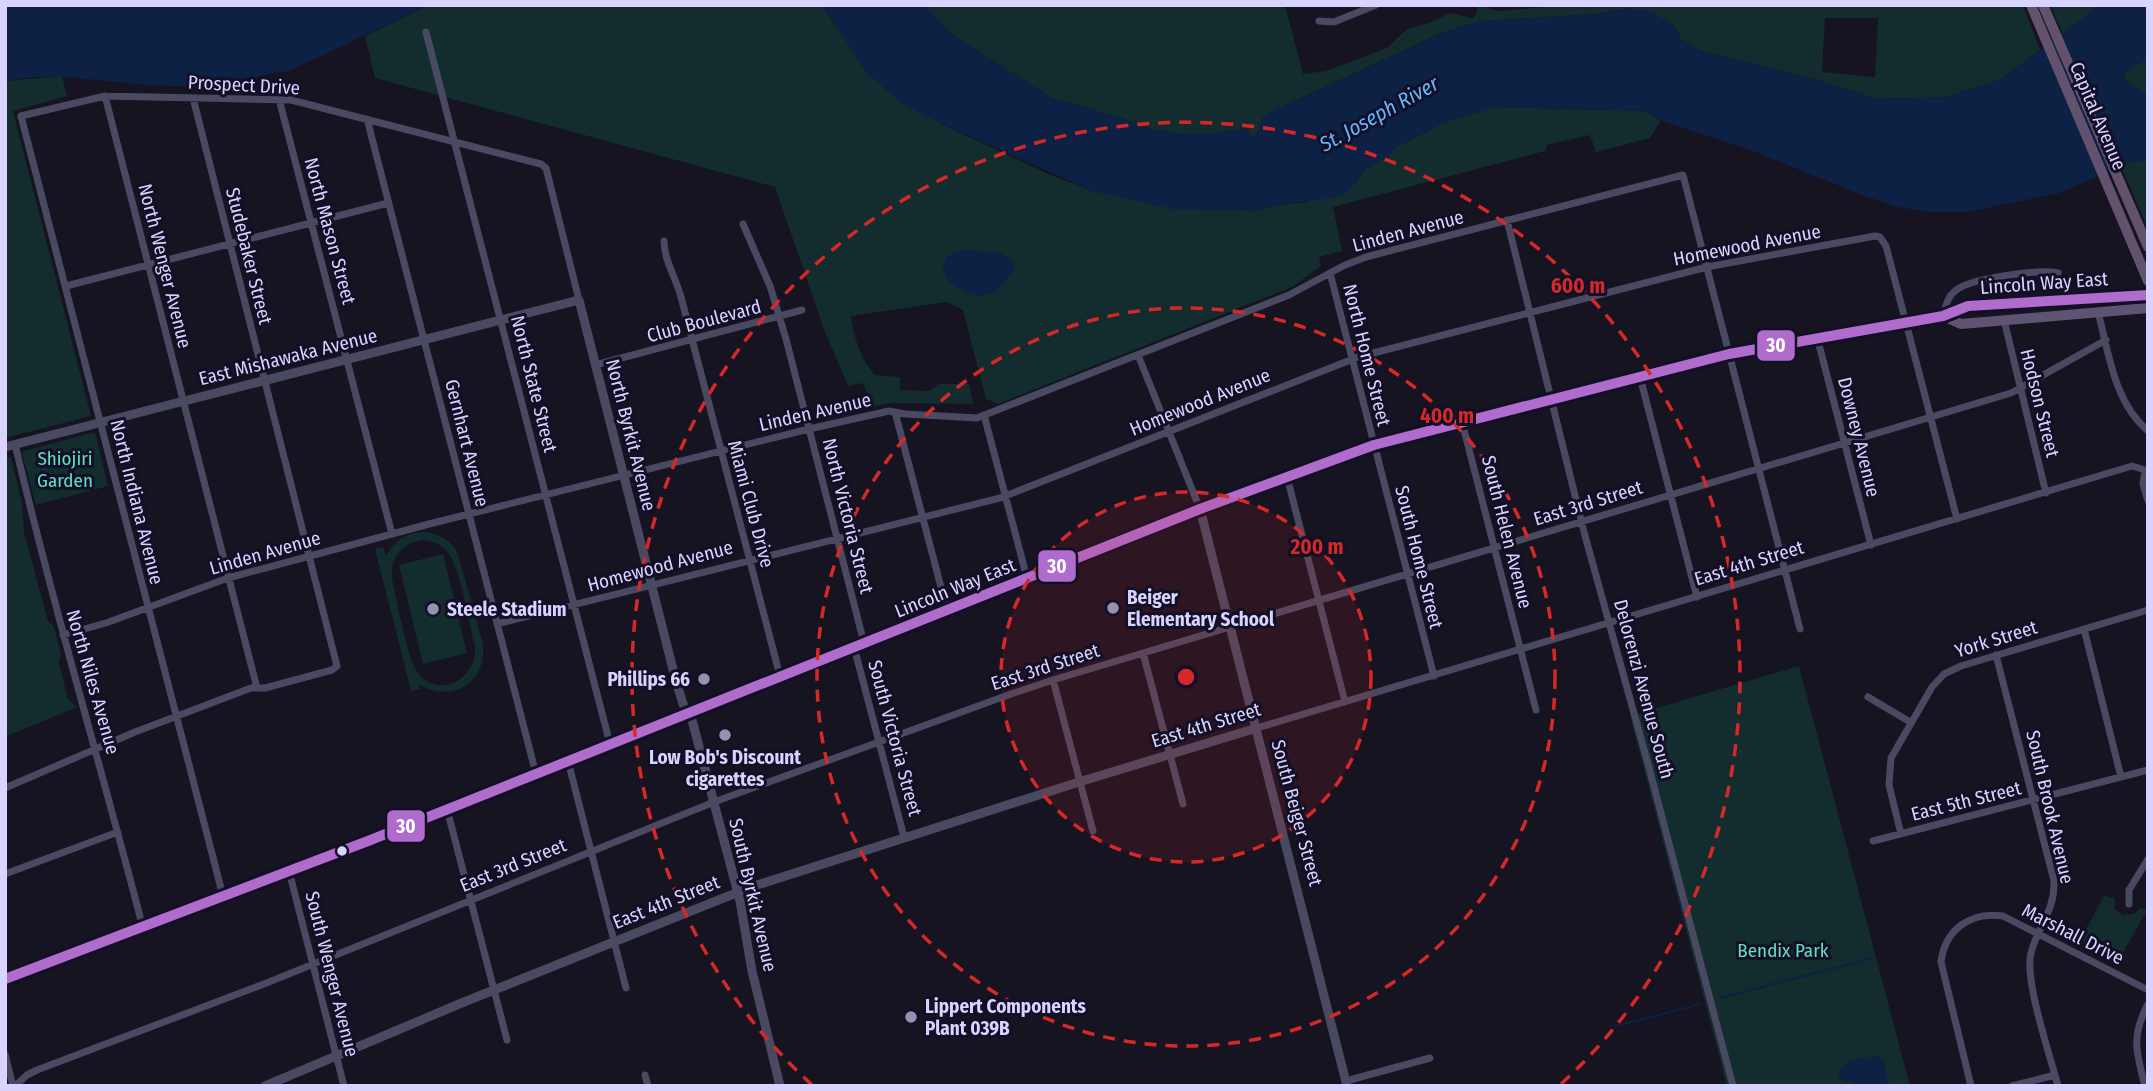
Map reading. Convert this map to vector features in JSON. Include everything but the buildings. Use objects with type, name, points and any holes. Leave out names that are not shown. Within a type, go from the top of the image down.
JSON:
[{"type":"highway","name":"Capital Avenue","points":[[2031,5],[2047,27],[2115,184],[2148,247]]},
{"type":"highway","name":"Capital Avenue","points":[[2043,5],[2047,27]]},
{"type":"highway","name":"Capital Avenue","points":[[2115,184],[2148,281]]},
{"type":"main road","name":"Lincoln Way East","points":[[5,979],[143,928],[536,774],[1200,509],[1374,446],[1729,354],[1944,316],[1968,306],[2148,295]]},
{"type":"main road","name":"Lincoln Way East","points":[[1944,316],[1961,324],[2148,308]]},
{"type":"street","points":[[1319,21],[1335,22],[1376,5]]},
{"type":"street","name":"North State Street","points":[[426,32],[610,744]]},
{"type":"street","name":"Prospect Drive","points":[[21,116],[105,96],[279,99],[453,140],[544,165]]},
{"type":"street","name":"North Wenger Avenue","points":[[105,96],[257,688]]},
{"type":"street","name":"Studebaker Street","points":[[192,98],[337,666],[332,670],[257,688]]},
{"type":"street","name":"North Mason Street","points":[[279,99],[392,534]]},
{"type":"street","name":"North Indiana Avenue","points":[[21,116],[223,896]]},
{"type":"street","name":"Gernhart Avenue","points":[[367,120],[536,774]]},
{"type":"street","name":"North Byrkit Avenue","points":[[544,165],[683,704],[688,713]]},
{"type":"street","name":"Linden Avenue","points":[[63,635],[106,623],[228,578],[469,514],[884,411],[974,418],[1289,295],[1366,257],[1684,175],[1707,267]]},
{"type":"street","points":[[66,286],[388,203]]},
{"type":"street","name":"Delorenzi Avenue South","points":[[1507,220],[1582,522],[1733,1086]]},
{"type":"street","name":"North Victoria Street","points":[[743,224],[770,286],[779,317],[837,538],[859,645]]},
{"type":"street","name":"Homewood Avenue","points":[[497,624],[1006,496],[1352,358],[1707,267],[1875,236],[1884,240],[1906,321]]},
{"type":"street","name":"Miami Club Drive","points":[[664,241],[665,257],[676,280],[780,676]]},
{"type":"street","points":[[1707,267],[1800,629]]},
{"type":"street","points":[[1944,316],[1949,296],[1963,285],[2034,272],[2058,273]]},
{"type":"street","name":"North Home Street","points":[[1330,273],[1374,446]]},
{"type":"street","name":"East Mishawaka Avenue","points":[[10,445],[579,300]]},
{"type":"street","name":"Club Boulevard","points":[[595,365],[802,310]]},
{"type":"street","points":[[2098,312],[2120,394],[2126,407],[2148,431]]},
{"type":"street","name":"Hodson Street","points":[[2004,320],[2046,493]]},
{"type":"street","points":[[1906,321],[1957,519]]},
{"type":"street","name":"Downey Avenue","points":[[1817,337],[1871,545]]},
{"type":"street","name":"East 3rd Street","points":[[14,1086],[27,1074],[37,1070],[313,964],[713,802],[879,741],[1053,680],[2020,389],[2105,340]]},
{"type":"street","points":[[1138,355],[1200,509]]},
{"type":"street","points":[[1640,377],[1697,597]]},
{"type":"street","points":[[895,412],[947,610]]},
{"type":"street","points":[[984,415],[1027,578]]},
{"type":"street","name":"South Helen Avenue","points":[[1462,422],[1536,710]]},
{"type":"street","name":"North Niles Avenue","points":[[10,445],[96,748],[143,928]]},
{"type":"street","name":"South Home Street","points":[[1374,446],[1433,676]]},
{"type":"street","name":"East 4th Street","points":[[265,1086],[493,990],[737,892],[1079,782],[2132,466],[2145,470],[2143,484],[2148,501]]},
{"type":"street","points":[[1287,477],[1345,702]]},
{"type":"street","name":"South Beiger Street","points":[[1200,509],[1347,1083]]},
{"type":"street","name":"York Street","points":[[1901,834],[1889,785],[1891,758],[1932,687],[1944,674],[1996,655],[2148,610]]},
{"type":"street","points":[[2084,629],[2121,777]]},
{"type":"street","name":"South Victoria Street","points":[[859,645],[879,741],[904,837]]},
{"type":"street","points":[[1143,653],[1168,755],[1183,803]]},
{"type":"street","name":"South Brook Avenue","points":[[1996,655],[2054,881],[2053,904],[2031,952],[2030,976],[2058,1086]]},
{"type":"street","points":[[1053,680],[1093,831]]},
{"type":"street","points":[[5,788],[96,748],[257,688]]},
{"type":"street","points":[[1868,697],[1910,722]]},
{"type":"street","name":"South Byrkit Avenue","points":[[688,713],[737,892],[752,971],[780,1086]]},
{"type":"street","points":[[568,761],[626,988]]},
{"type":"street","name":"East 5th Street","points":[[1873,841],[2148,770]]},
{"type":"street","points":[[447,809],[507,1040]]},
{"type":"street","points":[[5,874],[118,832]]},
{"type":"street","points":[[2129,904],[2129,890],[2148,859]]},
{"type":"street","name":"South Wenger Avenue","points":[[289,871],[344,1086]]},
{"type":"street","name":"Marshall Drive","points":[[1971,1086],[1942,971],[1942,950],[1947,939],[1965,921],[1985,915],[2003,916],[2148,990]]},
{"type":"street","points":[[2145,1086],[2135,1038],[2148,1004]]},
{"type":"street","points":[[5,1054],[14,1086]]},
{"type":"street","points":[[1347,1083],[1430,1058]]},
{"type":"street","points":[[645,1074],[648,1086]]},
{"type":"street","points":[[2012,1086],[2055,1075]]},
{"type":"green space","points":[[429,5],[823,5],[832,21],[938,122],[1046,173],[1092,191],[1254,211],[1306,202],[1355,184],[1365,169],[1389,156],[1394,148],[1443,123],[1496,107],[1644,111],[1661,120],[1650,138],[1596,152],[1590,135],[1547,145],[1545,151],[1333,207],[1342,251],[1319,257],[1321,266],[1292,287],[998,404],[986,399],[963,310],[947,302],[851,316],[858,347],[875,375],[900,377],[900,390],[929,391],[939,384],[969,384],[973,404],[888,403],[872,407],[863,383],[848,386],[825,332],[775,187],[375,78],[365,36]]},
{"type":"green space","points":[[923,5],[1285,5],[1303,74],[1326,71],[1387,48],[1407,29],[1450,13],[1473,18],[1478,5],[1499,11],[1569,5],[2023,5],[2040,50],[2000,80],[1947,97],[1877,99],[1807,77],[1699,50],[1682,40],[1673,25],[1629,8],[1595,14],[1482,21],[1444,32],[1277,109],[1263,118],[1257,135],[1251,135],[1245,128],[1212,134],[1182,134],[1147,128],[1051,98],[949,32]],"holes":[[[1825,18],[1878,18],[1875,77],[1822,72]]]},
{"type":"green space","points":[[2050,5],[2100,5],[2063,34]]},
{"type":"green space","points":[[2148,59],[2148,94],[2127,83],[2123,76],[2128,68]]},
{"type":"green space","points":[[62,76],[67,96],[13,111],[91,416],[5,438],[5,81]]},
{"type":"green space","points":[[2148,159],[2148,229],[2120,164]]},
{"type":"green space","name":"Shiojiri Garden","points":[[95,432],[108,486],[36,505],[22,453]]},
{"type":"green space","points":[[5,455],[11,458],[22,503],[24,532],[48,621],[54,627],[68,699],[77,707],[5,737]]},
{"type":"green space","points":[[423,532],[438,535],[457,551],[483,644],[483,658],[473,679],[465,686],[444,692],[419,685],[420,689],[411,691],[375,549],[383,547],[386,556],[401,539]],"holes":[[[422,540],[442,546],[452,558],[475,646],[470,669],[454,683],[444,685],[424,679],[412,662],[392,579],[395,558],[403,548]]]},
{"type":"green space","name":"Steele Stadium","points":[[443,554],[467,653],[423,664],[399,565]]},
{"type":"green space","name":"Bendix Park","points":[[1799,666],[1910,1086],[1889,1086],[1883,1062],[1843,1082],[1851,1080],[1854,1086],[1727,1086],[1630,716]]},
{"type":"green space","points":[[2104,896],[2114,898],[2115,909],[2123,915],[2134,914],[2141,908],[2147,910],[2116,965],[2077,946]]},
{"type":"water","points":[[5,5],[429,5],[287,72],[232,83],[191,86],[67,77],[5,81]]},
{"type":"water","name":"St. Joseph River","points":[[823,5],[923,5],[949,32],[1051,98],[1147,128],[1182,134],[1212,134],[1245,128],[1252,135],[1257,135],[1262,118],[1277,109],[1445,32],[1482,21],[1595,14],[1629,8],[1654,13],[1673,25],[1682,40],[1699,50],[1807,77],[1877,99],[1947,97],[2000,80],[2100,5],[2148,5],[2148,59],[2128,68],[2123,76],[2128,83],[2148,94],[2148,160],[2130,163],[2059,193],[1968,212],[1930,212],[1897,207],[1865,196],[1748,149],[1668,123],[1644,111],[1496,107],[1443,123],[1394,148],[1389,156],[1365,169],[1347,193],[1254,211],[1173,209],[1092,191],[938,122],[900,102],[865,71]]},
{"type":"water","points":[[964,250],[1001,253],[1013,260],[1014,271],[995,291],[980,296],[972,295],[951,284],[942,268],[947,256]]},
{"type":"water","points":[[1878,1055],[1883,1062],[1889,1086],[1854,1086],[1851,1080],[1840,1080],[1838,1074],[1847,1062]]},
{"type":"waterway","points":[[1721,998],[1872,958]]},
{"type":"waterway","points":[[1616,1026],[1701,1004]]},
{"type":"transit line","name":"30","points":[[5,979],[368,841],[1200,509],[1374,445],[1729,354],[1943,316],[1968,306],[2148,295]]},
{"type":"place","name":"Beiger Elementary School","points":[[1113,608]]},
{"type":"place","name":"Steele Stadium","points":[[433,609]]},
{"type":"place","name":"Phillips 66","points":[[704,679]]},
{"type":"place","name":"Low Bob's Discount cigarettes","points":[[725,735]]},
{"type":"place","name":"Lippert Components Plant 039B","points":[[911,1017]]}]
